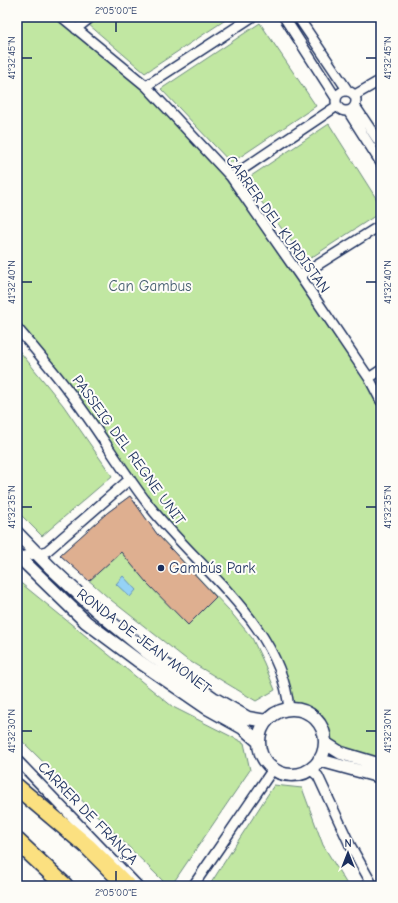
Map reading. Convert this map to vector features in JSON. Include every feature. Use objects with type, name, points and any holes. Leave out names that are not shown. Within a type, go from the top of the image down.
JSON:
[{"type":"highway","points":[[17,787],[87,846],[127,886]]},
{"type":"highway","points":[[22,846],[65,886]]},
{"type":"street","name":"CARRER DEL KURDISTAN","points":[[62,17],[146,86],[231,177],[369,378],[381,400]]},
{"type":"street","points":[[76,29],[91,17]]},
{"type":"street","points":[[146,86],[252,17]]},
{"type":"street","points":[[284,17],[343,111],[352,109],[357,101],[298,17]]},
{"type":"street","points":[[231,177],[337,102],[341,92],[351,93],[381,80]]},
{"type":"street","points":[[352,109],[381,145]]},
{"type":"street","points":[[352,109],[381,162]]},
{"type":"street","points":[[300,276],[381,225]]},
{"type":"street","name":"PASSEIG DEL REGNE UNIT","points":[[17,328],[68,389],[150,508],[191,555],[236,601],[258,630],[278,665],[287,690],[289,709]]},
{"type":"street","points":[[369,378],[381,370]]},
{"type":"street","points":[[18,557],[47,551],[130,479]]},
{"type":"street","name":"RONDA DE JEAN MONET","points":[[17,533],[96,610],[147,652],[213,698],[248,718],[266,721]]},
{"type":"street","name":"RONDA DE JEAN MONET","points":[[18,557],[86,622],[162,678],[207,708],[243,728],[259,742]]},
{"type":"street","points":[[289,709],[302,710],[311,715],[319,723],[323,732],[325,743],[319,760],[310,769],[291,775],[273,769],[265,761],[260,752],[259,742],[261,731],[266,721],[276,712],[289,709]]},
{"type":"street","points":[[325,743],[341,753],[381,765]]},
{"type":"street","name":"CARRER DE FRANÇA","points":[[17,760],[138,886]]},
{"type":"street","points":[[319,760],[381,777]]},
{"type":"street","points":[[193,886],[273,769]]},
{"type":"street","points":[[310,769],[318,776],[350,845],[373,886]]},
{"type":"green space","name":"Can Gambus","points":[[17,17],[62,17],[146,86],[231,177],[381,401],[381,765],[325,743],[321,728],[314,718],[304,712],[289,709],[287,690],[258,630],[191,555],[17,328]]},
{"type":"green space","points":[[99,17],[230,17],[145,73],[88,24]]},
{"type":"green space","points":[[260,23],[316,106],[231,163],[161,89]]},
{"type":"green space","points":[[329,124],[381,206],[381,212],[306,261],[245,180]]},
{"type":"green space","points":[[17,348],[63,405],[112,476],[42,536],[17,511]]},
{"type":"green space","points":[[130,496],[157,534],[229,610],[252,638],[275,690],[256,701],[186,659],[111,600],[60,555],[107,513]]},
{"type":"green space","points":[[17,580],[173,707],[244,743],[250,770],[171,886],[168,886],[17,736]]},
{"type":"green space","points":[[274,785],[302,788],[323,845],[348,886],[209,886]]},
{"type":"water","points":[[123,576],[136,590],[130,597],[116,584]]},
{"type":"building","name":"Gambús Park","points":[[130,496],[157,534],[216,597],[188,625],[146,582],[121,552],[89,581],[60,555],[107,513]]},
{"type":"place","name":"Gambús Park","points":[[161,568]]}]
